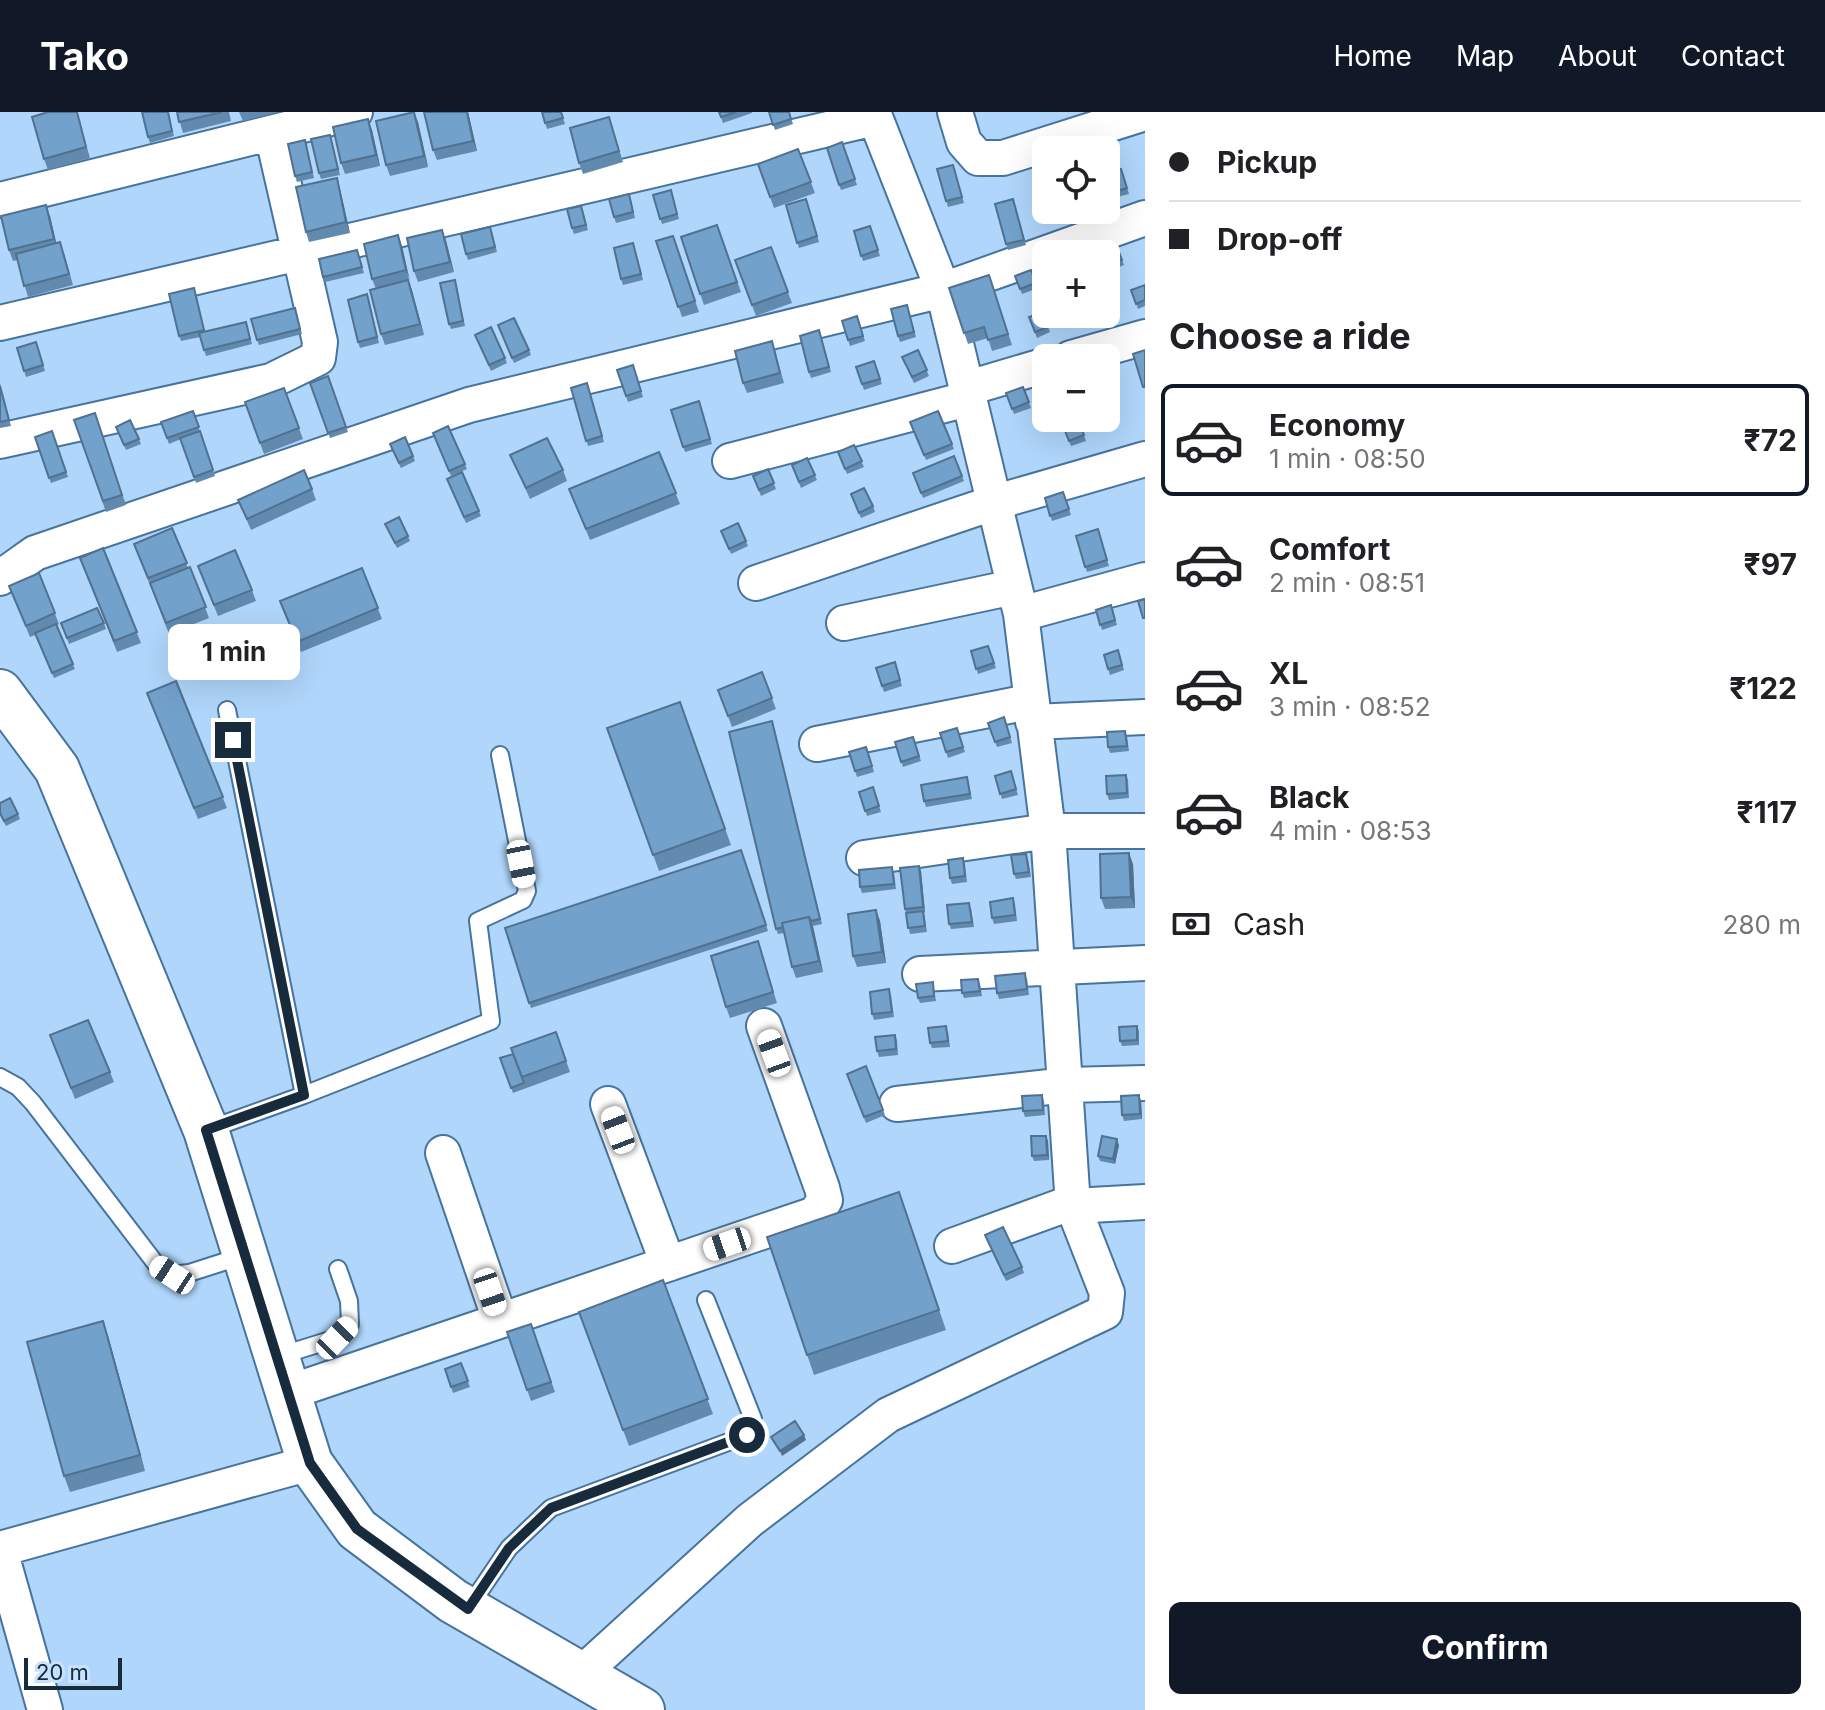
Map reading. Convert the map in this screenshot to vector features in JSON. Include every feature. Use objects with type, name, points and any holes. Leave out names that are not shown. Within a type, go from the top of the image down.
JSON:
[{"type":"street","points":[[0,200],[355,112]]},
{"type":"street","points":[[955,112],[964,142],[978,158],[1003,158],[1145,113]]},
{"type":"street","points":[[0,323],[874,115],[943,290],[1017,600],[1048,831],[1073,1204],[1107,1293],[1105,1312],[888,1415],[750,1520],[582,1673]]},
{"type":"street","points":[[0,441],[271,381],[305,368],[318,358],[320,342],[272,133]]},
{"type":"street","points":[[0,578],[35,553],[469,405],[943,290],[1145,218]]},
{"type":"street","points":[[1120,344],[1145,337]]},
{"type":"street","points":[[730,461],[966,394],[1032,370]]},
{"type":"street","points":[[756,583],[993,503],[1145,459]]},
{"type":"street","points":[[844,623],[1145,580]]},
{"type":"street","points":[[0,692],[57,769],[206,1130],[310,1463],[357,1529],[468,1609],[642,1710]]},
{"type":"street","points":[[817,744],[1031,712],[1145,717]]},
{"type":"street","points":[[864,858],[1048,831],[1145,831]]},
{"type":"street","points":[[920,974],[1145,963]]},
{"type":"street","points":[[284,1374],[500,1320],[815,1214],[825,1200],[764,1026]]},
{"type":"street","points":[[897,1104],[1067,1085],[1145,1083]]},
{"type":"street","points":[[608,1104],[668,1264]]},
{"type":"street","points":[[443,1153],[500,1320]]},
{"type":"street","points":[[952,1246],[1073,1204],[1145,1202]]},
{"type":"street","points":[[45,1710],[0,1549],[310,1463]]},
{"type":"lane","points":[[227,710],[304,1095]]},
{"type":"lane","points":[[206,1130],[491,1021],[478,921],[523,900],[527,891],[500,755]]},
{"type":"lane","points":[[0,1077],[18,1087],[33,1103],[156,1264],[172,1275],[189,1273],[247,1255]]},
{"type":"lane","points":[[284,1374],[337,1338],[350,1324],[349,1301],[338,1269]]},
{"type":"lane","points":[[468,1609],[509,1548],[551,1508],[747,1435],[753,1419],[706,1300]]},
{"type":"building","points":[[48,112],[77,112],[86,147],[44,159],[32,117]]},
{"type":"building","points":[[142,112],[168,112],[172,131],[148,137]]},
{"type":"building","points":[[177,112],[222,112],[179,122]]},
{"type":"building","points":[[414,112],[424,156],[386,165],[376,121]]},
{"type":"building","points":[[424,112],[467,112],[473,141],[433,150]]},
{"type":"building","points":[[542,112],[561,112],[563,118],[545,123]]},
{"type":"building","points":[[719,112],[736,112],[721,117]]},
{"type":"building","points":[[769,112],[789,112],[791,119],[773,125]]},
{"type":"building","points":[[609,117],[619,151],[579,163],[570,128]]},
{"type":"building","points":[[368,119],[376,155],[341,163],[333,127]]},
{"type":"building","points":[[330,135],[338,169],[319,173],[311,139]]},
{"type":"building","points":[[305,140],[312,172],[295,176],[288,144]]},
{"type":"building","points":[[842,142],[855,179],[839,185],[827,148]]},
{"type":"building","points":[[798,149],[811,182],[770,197],[758,164]]},
{"type":"building","points":[[953,165],[962,197],[946,201],[937,169]]},
{"type":"building","points":[[1120,169],[1127,188],[1120,190]]},
{"type":"building","points":[[337,178],[346,222],[306,232],[296,187]]},
{"type":"building","points":[[671,190],[677,214],[660,219],[653,195]]},
{"type":"building","points":[[629,194],[633,212],[614,217],[609,199]]},
{"type":"building","points":[[806,199],[817,236],[797,243],[786,205]]},
{"type":"building","points":[[1013,199],[1024,240],[1006,244],[995,204]]},
{"type":"building","points":[[46,205],[54,239],[9,250],[1,216]]},
{"type":"building","points":[[581,206],[586,225],[572,228],[567,209]]},
{"type":"building","points":[[717,225],[737,282],[700,294],[681,237]]},
{"type":"building","points":[[870,226],[878,250],[861,256],[854,231]]},
{"type":"building","points":[[490,227],[495,247],[466,254],[461,234]]},
{"type":"building","points":[[442,230],[450,262],[414,271],[407,238]]},
{"type":"building","points":[[398,235],[406,270],[372,279],[364,244]]},
{"type":"building","points":[[673,236],[695,301],[678,307],[656,241]]},
{"type":"building","points":[[60,242],[69,274],[24,286],[16,254]]},
{"type":"building","points":[[633,243],[641,274],[621,279],[614,248]]},
{"type":"building","points":[[771,247],[788,292],[752,305],[735,260]]},
{"type":"building","points":[[357,250],[362,267],[323,277],[319,259]]},
{"type":"building","points":[[1031,270],[1032,284],[1020,289],[1015,276]]},
{"type":"building","points":[[989,275],[1008,334],[988,340],[984,327],[964,333],[949,288]]},
{"type":"building","points":[[408,280],[420,324],[381,334],[370,290]]},
{"type":"building","points":[[455,280],[463,321],[449,324],[440,283]]},
{"type":"building","points":[[1145,285],[1145,300],[1136,304],[1131,290]]},
{"type":"building","points":[[194,288],[204,330],[179,336],[169,294]]},
{"type":"building","points":[[367,294],[377,337],[358,342],[348,300]]},
{"type":"building","points":[[907,305],[914,332],[898,336],[891,309]]},
{"type":"building","points":[[295,308],[300,329],[257,340],[251,319]]},
{"type":"building","points":[[857,316],[863,336],[848,340],[842,321]]},
{"type":"building","points":[[514,318],[529,350],[512,358],[498,325]]},
{"type":"building","points":[[246,322],[250,339],[204,350],[199,333]]},
{"type":"building","points":[[491,327],[505,358],[489,365],[475,335]]},
{"type":"building","points":[[819,330],[829,367],[809,372],[800,336]]},
{"type":"building","points":[[772,341],[780,373],[743,383],[735,351]]},
{"type":"building","points":[[36,342],[43,365],[24,371],[17,348]]},
{"type":"building","points":[[918,350],[927,370],[912,377],[902,357]]},
{"type":"building","points":[[1145,350],[1145,387],[1143,387],[1133,354]]},
{"type":"building","points":[[874,361],[880,379],[862,384],[856,367]]},
{"type":"building","points":[[633,365],[641,391],[626,396],[617,370]]},
{"type":"building","points":[[328,376],[346,427],[328,433],[310,383]]},
{"type":"building","points":[[587,383],[602,436],[586,441],[571,388]]},
{"type":"building","points":[[0,386],[9,420],[0,422]]},
{"type":"building","points":[[1023,387],[1029,402],[1012,409],[1006,393]]},
{"type":"building","points":[[284,388],[299,428],[260,443],[245,402]]},
{"type":"building","points":[[699,401],[710,439],[683,447],[671,410]]},
{"type":"building","points":[[193,411],[199,427],[167,438],[161,422]]},
{"type":"building","points":[[938,411],[952,444],[924,455],[910,422]]},
{"type":"building","points":[[95,413],[122,495],[103,501],[74,420]]},
{"type":"building","points":[[130,420],[139,439],[124,445],[116,427]]},
{"type":"building","points":[[448,426],[465,464],[449,471],[433,433]]},
{"type":"building","points":[[52,431],[66,472],[49,478],[35,437]]},
{"type":"building","points":[[200,431],[213,470],[194,477],[180,438]]},
{"type":"building","points":[[1065,432],[1083,432],[1084,435],[1069,441]]},
{"type":"building","points":[[405,437],[413,456],[399,463],[390,444]]},
{"type":"building","points":[[547,438],[563,470],[526,488],[510,455]]},
{"type":"building","points":[[854,445],[862,461],[845,469],[838,452]]},
{"type":"building","points":[[659,452],[676,493],[586,529],[569,489]]},
{"type":"building","points":[[954,456],[962,476],[921,493],[913,473]]},
{"type":"building","points":[[807,458],[815,475],[799,482],[792,465]]},
{"type":"building","points":[[768,469],[774,483],[759,490],[753,476]]},
{"type":"building","points":[[304,470],[312,489],[247,519],[238,500]]},
{"type":"building","points":[[462,472],[479,511],[464,517],[447,479]]},
{"type":"building","points":[[864,488],[873,506],[859,513],[851,494]]},
{"type":"building","points":[[1063,492],[1069,509],[1050,516],[1045,498]]},
{"type":"building","points":[[399,517],[408,536],[395,543],[385,524]]},
{"type":"building","points":[[738,523],[746,541],[729,549],[721,531]]},
{"type":"building","points":[[172,528],[187,563],[148,578],[134,544]]},
{"type":"building","points":[[1098,529],[1107,560],[1085,567],[1076,536]]},
{"type":"building","points":[[103,548],[137,632],[114,641],[80,558]]},
{"type":"building","points":[[235,550],[252,590],[214,605],[198,566]]},
{"type":"building","points":[[190,567],[206,607],[166,623],[150,583]]},
{"type":"building","points":[[362,568],[378,608],[297,642],[280,601]]},
{"type":"building","points":[[39,573],[55,613],[26,626],[9,586]]},
{"type":"building","points":[[1145,599],[1145,618],[1143,618],[1138,601]]},
{"type":"building","points":[[1111,605],[1115,620],[1100,625],[1096,610]]},
{"type":"building","points":[[97,608],[104,623],[67,638],[61,623]]},
{"type":"building","points":[[56,624],[73,664],[52,673],[35,633]]},
{"type":"building","points":[[988,646],[994,663],[976,669],[971,651]]},
{"type":"building","points":[[1118,650],[1122,665],[1108,669],[1104,655]]},
{"type":"building","points":[[895,662],[900,680],[882,686],[876,668]]},
{"type":"building","points":[[762,672],[772,698],[728,716],[718,690]]},
{"type":"building","points":[[176,681],[223,797],[194,808],[147,693]]},
{"type":"building","points":[[680,702],[725,829],[653,855],[607,728]]},
{"type":"building","points":[[1004,717],[1010,737],[995,742],[988,723]]},
{"type":"building","points":[[772,721],[820,919],[811,921],[809,917],[782,923],[783,927],[776,929],[729,732]]},
{"type":"building","points":[[957,728],[963,747],[946,752],[940,733]]},
{"type":"building","points":[[1125,731],[1127,746],[1108,747],[1107,732]]},
{"type":"building","points":[[913,737],[919,756],[901,762],[895,742]]},
{"type":"building","points":[[866,747],[872,766],[855,771],[849,752]]},
{"type":"building","points":[[1011,771],[1016,789],[1000,794],[995,776]]},
{"type":"building","points":[[1126,775],[1127,793],[1107,794],[1106,776]]},
{"type":"building","points":[[967,777],[970,794],[924,801],[921,785]]},
{"type":"building","points":[[873,787],[879,806],[865,811],[859,792]]},
{"type":"building","points":[[10,798],[18,814],[4,821],[0,803]]},
{"type":"building","points":[[741,850],[766,925],[529,1003],[505,928]]},
{"type":"building","points":[[1129,853],[1131,897],[1101,898],[1100,854]]},
{"type":"building","points":[[1026,854],[1029,872],[1014,874],[1011,855]]},
{"type":"building","points":[[963,858],[965,876],[950,878],[948,860]]},
{"type":"building","points":[[919,866],[923,907],[905,909],[900,868]]},
{"type":"building","points":[[892,867],[894,884],[860,887],[859,870]]},
{"type":"building","points":[[1013,898],[1015,915],[992,918],[990,902]]},
{"type":"building","points":[[969,903],[972,922],[949,924],[947,905]]},
{"type":"building","points":[[876,910],[882,952],[853,956],[848,914]]},
{"type":"building","points":[[923,911],[925,926],[908,928],[906,913]]},
{"type":"building","points":[[809,917],[819,961],[792,967],[782,923]]},
{"type":"building","points":[[758,941],[773,992],[726,1007],[711,956]]},
{"type":"building","points":[[1025,973],[1027,989],[997,993],[995,976]]},
{"type":"building","points":[[978,979],[980,991],[962,993],[961,980]]},
{"type":"building","points":[[933,982],[934,996],[918,998],[916,984]]},
{"type":"building","points":[[889,989],[892,1012],[872,1014],[870,992]]},
{"type":"building","points":[[88,1020],[110,1072],[71,1088],[50,1035]]},
{"type":"building","points":[[946,1026],[948,1041],[930,1043],[928,1028]]},
{"type":"building","points":[[1137,1026],[1137,1040],[1120,1041],[1119,1027]]},
{"type":"building","points":[[556,1032],[566,1061],[522,1077],[511,1048]]},
{"type":"building","points":[[895,1035],[896,1049],[877,1051],[875,1037]]},
{"type":"building","points":[[513,1054],[524,1083],[511,1088],[500,1058]]},
{"type":"building","points":[[866,1066],[883,1110],[864,1117],[847,1074]]},
{"type":"building","points":[[1042,1095],[1043,1110],[1023,1111],[1022,1096]]},
{"type":"building","points":[[1139,1095],[1140,1114],[1122,1115],[1121,1096]]},
{"type":"building","points":[[1031,1136],[1046,1136],[1047,1155],[1032,1156]]},
{"type":"building","points":[[1102,1136],[1117,1139],[1113,1159],[1098,1156]]},
{"type":"building","points":[[899,1192],[939,1310],[807,1355],[767,1237]]},
{"type":"building","points":[[1003,1227],[1022,1267],[1004,1275],[985,1235]]},
{"type":"building","points":[[663,1280],[708,1399],[623,1430],[579,1312]]},
{"type":"building","points":[[103,1321],[140,1455],[64,1476],[27,1342]]},
{"type":"building","points":[[531,1324],[551,1382],[527,1390],[507,1332]]},
{"type":"building","points":[[461,1363],[468,1381],[451,1387],[445,1369]]},
{"type":"building","points":[[795,1421],[804,1435],[780,1451],[771,1437]]},
{"type":"route","points":[[233,740],[304,1095],[206,1130],[310,1463],[357,1529],[468,1609],[509,1548],[551,1508],[731,1444],[747,1435]]}]
